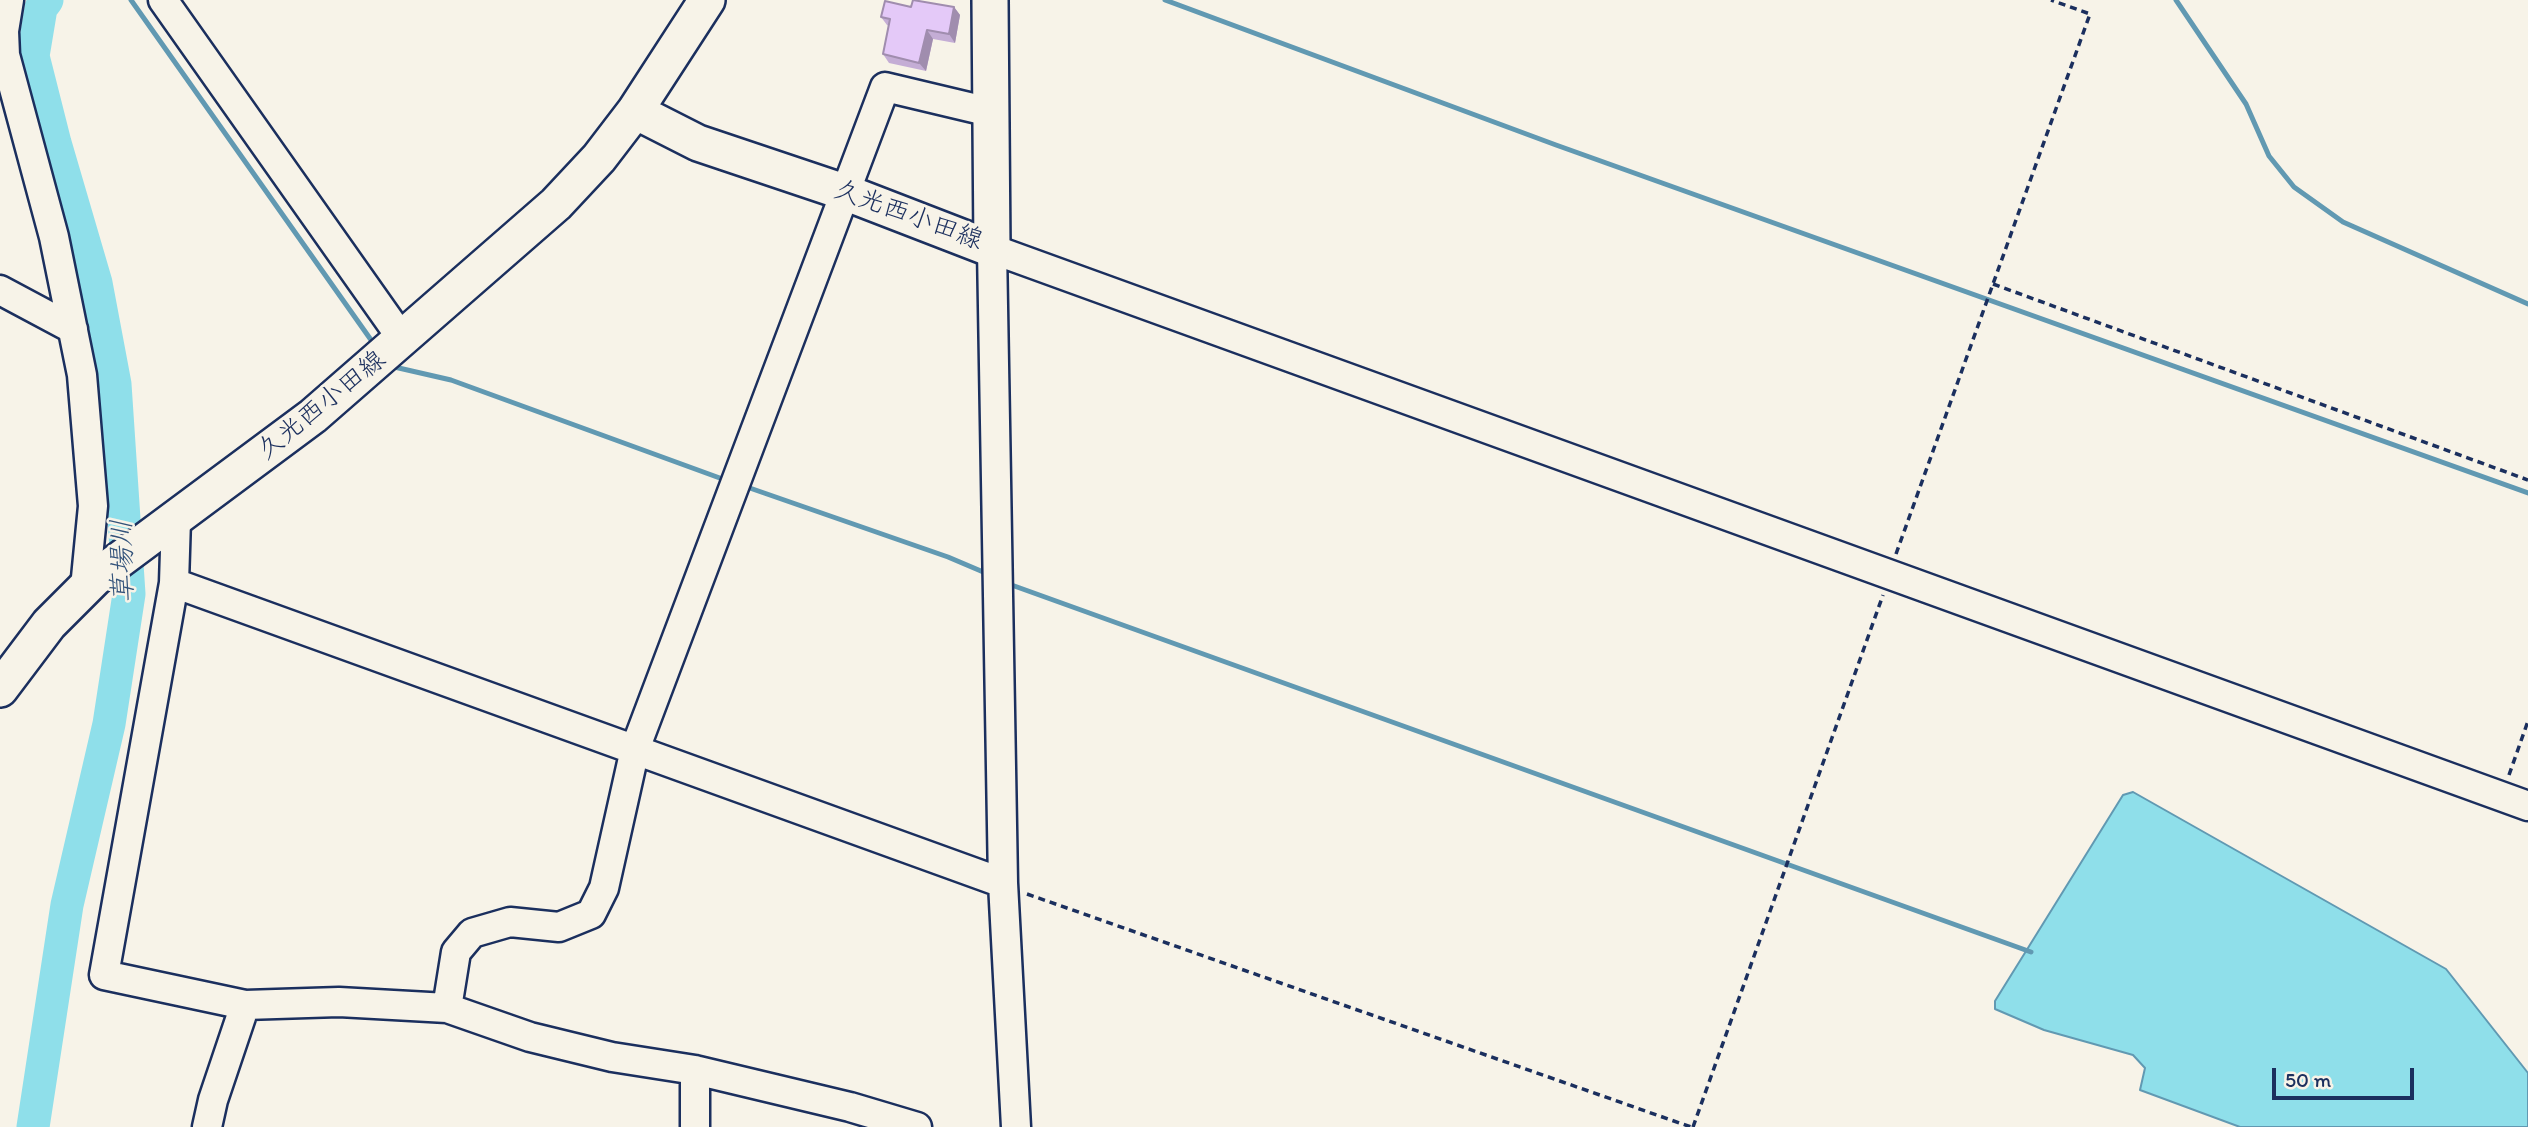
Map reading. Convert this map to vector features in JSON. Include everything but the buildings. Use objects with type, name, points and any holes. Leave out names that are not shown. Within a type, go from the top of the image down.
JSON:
[{"type":"main road","name":"久光西小田線","points":[[0,689],[50,624],[90,583],[313,416],[556,204],[599,158],[635,111],[707,0]]},
{"type":"main road","name":"久光西小田線","points":[[635,111],[698,142],[848,193],[992,249],[990,0]]},
{"type":"street","points":[[9,0],[4,31],[5,55],[54,237],[82,375],[93,506],[90,583]]},
{"type":"street","points":[[163,0],[403,340]]},
{"type":"street","points":[[447,1009],[456,952],[472,933],[510,922],[559,927],[591,914],[604,888],[635,749],[848,193],[885,88],[990,112]]},
{"type":"street","points":[[1016,1127],[1003,883],[992,249],[2528,806]]},
{"type":"street","points":[[0,290],[73,329]]},
{"type":"street","points":[[170,523],[174,583],[104,975],[245,1005],[339,1002],[447,1009],[530,1037],[612,1057],[695,1070],[850,1107],[917,1127]]},
{"type":"street","points":[[174,583],[1003,883]]},
{"type":"street","points":[[207,1127],[213,1100],[245,1005]]},
{"type":"street","points":[[695,1070],[695,1127]]},
{"type":"path","points":[[1003,883],[1034,897],[1692,1127],[2090,14],[2052,0]]},
{"type":"path","points":[[1993,284],[2528,480]]},
{"type":"path","points":[[2501,796],[2528,721]]},
{"type":"water","points":[[2133,792],[2446,969],[2528,1073],[2528,1127],[2240,1127],[2140,1090],[2145,1068],[2133,1055],[2044,1030],[1995,1009],[1995,1001],[2123,795]]},
{"type":"waterway","name":"草場川","points":[[33,1127],[67,905],[109,724],[129,594],[115,384],[96,283],[33,56],[41,8],[47,0]]},
{"type":"waterway","points":[[131,0],[376,347]]},
{"type":"waterway","points":[[1165,0],[1556,145],[2528,493]]},
{"type":"waterway","points":[[2176,0],[2246,104],[2269,156],[2294,187],[2343,222],[2528,304]]},
{"type":"waterway","points":[[390,366],[451,380],[728,481]]},
{"type":"waterway","points":[[744,486],[948,557],[988,574]]},
{"type":"waterway","points":[[1006,583],[2031,952]]}]
